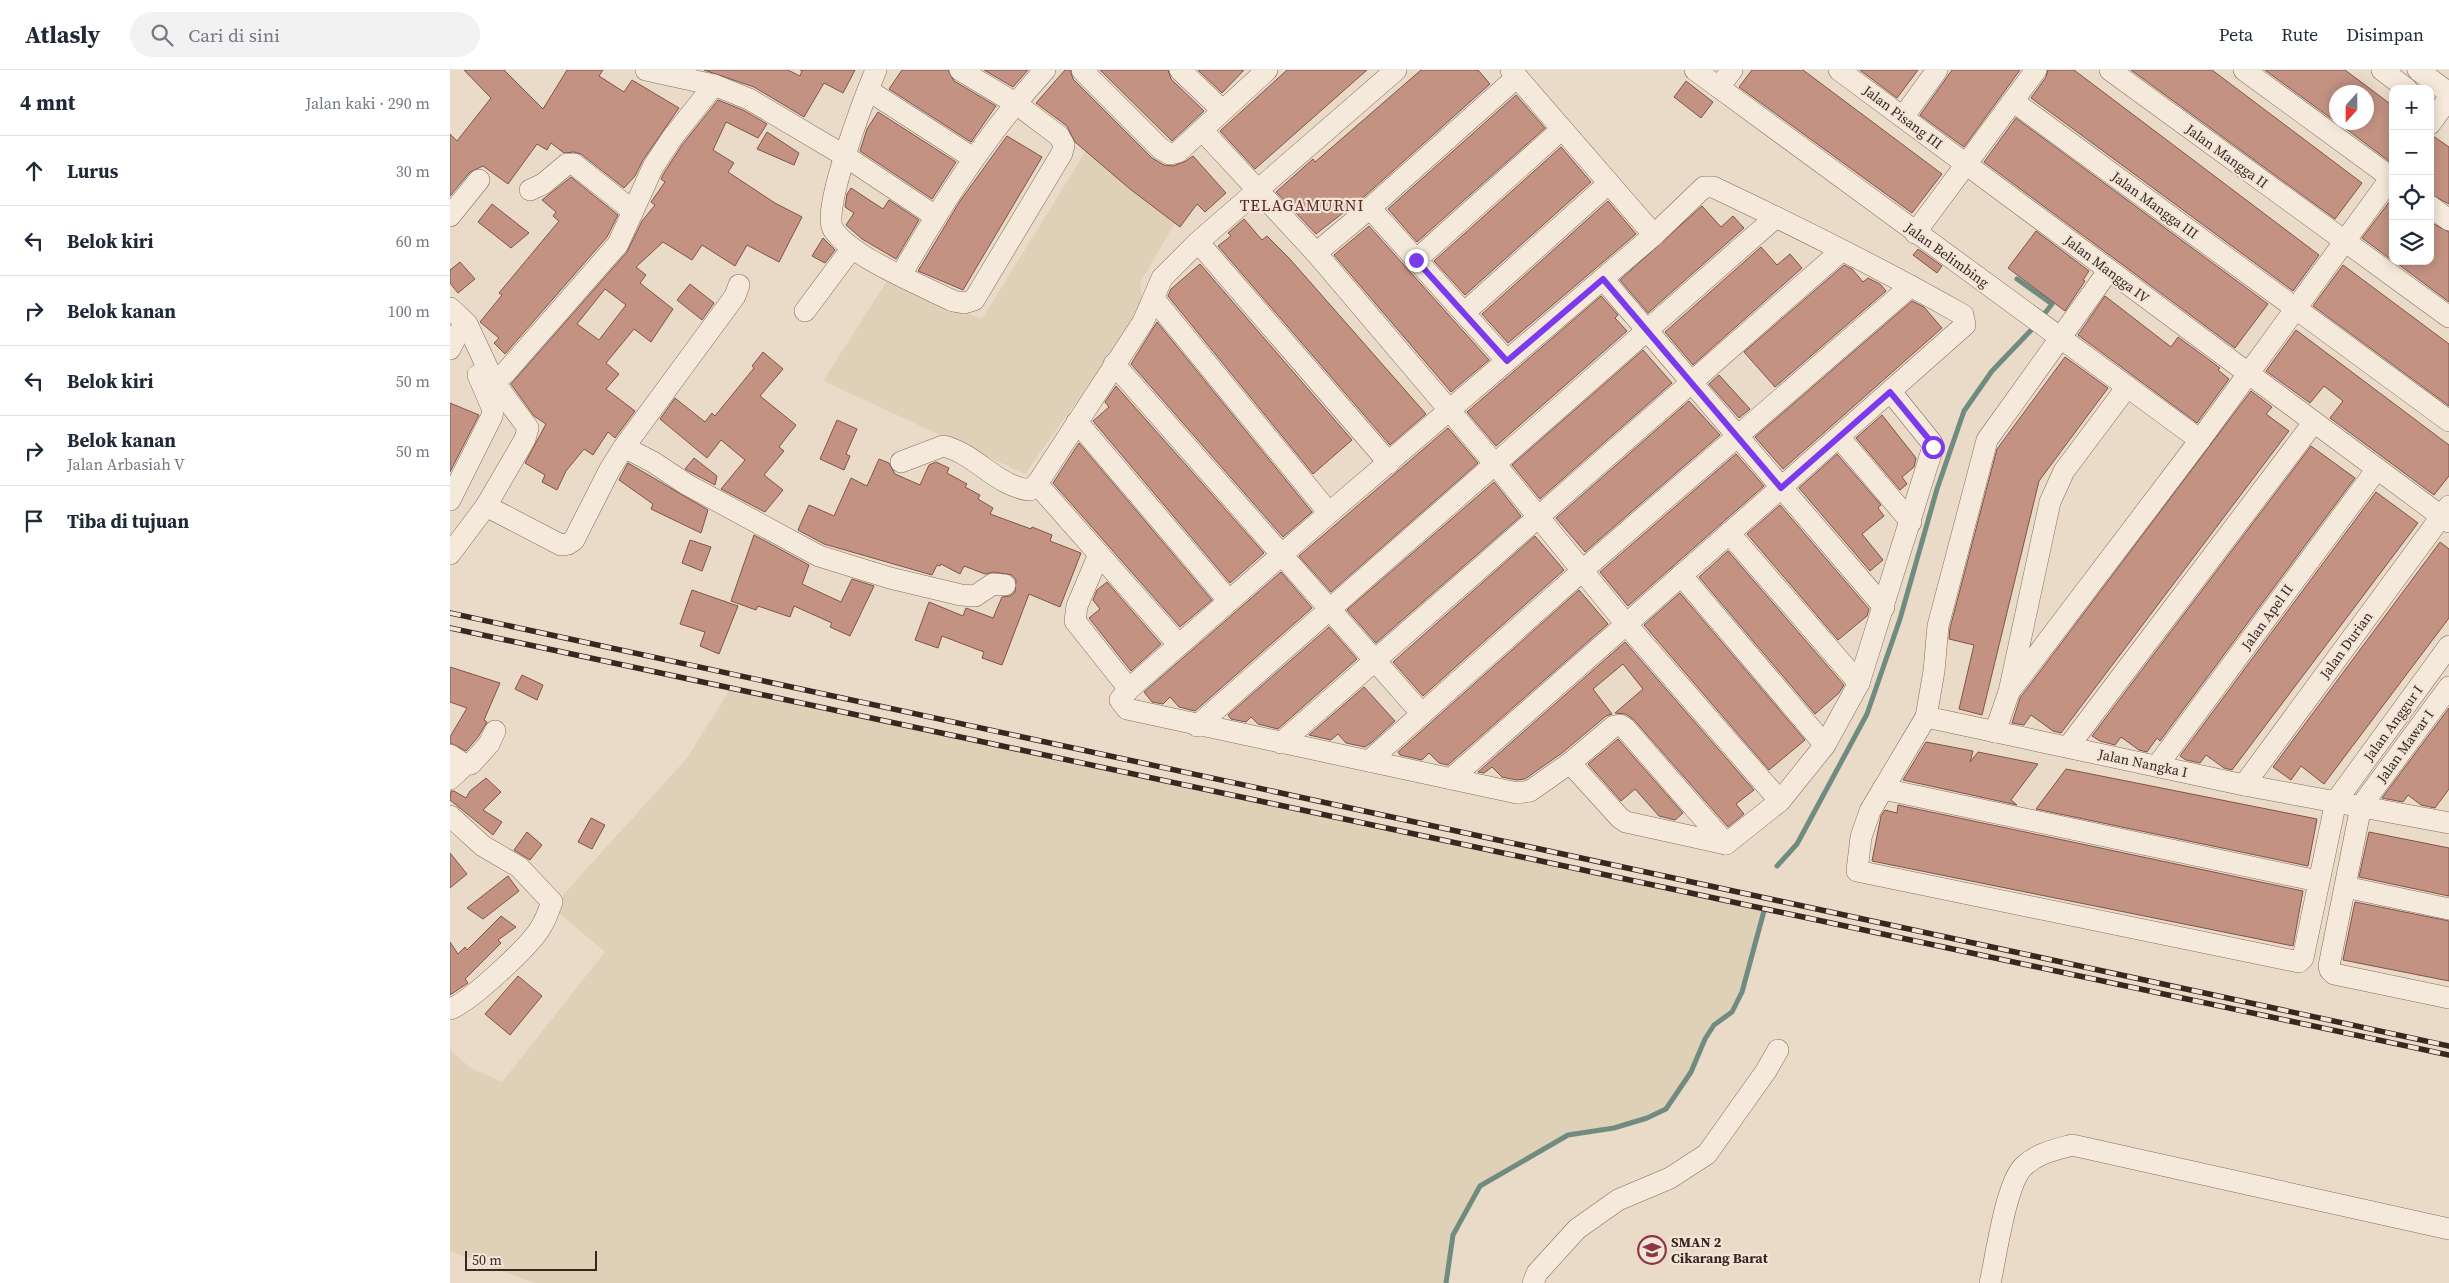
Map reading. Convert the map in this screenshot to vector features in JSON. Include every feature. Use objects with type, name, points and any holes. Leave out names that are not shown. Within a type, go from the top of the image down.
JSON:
[{"type":"street","points":[[646,70],[714,85],[749,99],[845,156],[934,216]]},
{"type":"street","points":[[876,70],[845,156],[830,209],[832,228],[852,248],[953,301],[964,303],[974,300],[1062,153],[1064,145],[1059,136],[1015,103],[960,70]]},
{"type":"street","points":[[901,275],[934,216],[973,158],[1015,103],[1045,70]]},
{"type":"street","points":[[1082,70],[1161,149],[1170,154],[1178,152],[1267,70]]},
{"type":"street","points":[[1180,70],[1222,110]]},
{"type":"street","points":[[900,462],[943,446],[971,458],[1010,484],[1030,490],[1037,484],[1143,322],[1154,299],[1154,292],[1162,278],[1198,242],[1396,70]]},
{"type":"street","points":[[1705,76],[1732,70]]},
{"type":"street","name":"Jalan Pisang III","points":[[1839,70],[1966,164]]},
{"type":"street","points":[[1903,117],[1937,70]]},
{"type":"street","points":[[1915,232],[2036,70]]},
{"type":"street","name":"Jalan Mangga II","points":[[2110,70],[2449,317]]},
{"type":"street","points":[[2244,70],[2389,175]]},
{"type":"street","points":[[2382,70],[2402,85]]},
{"type":"street","points":[[2418,70],[2449,93]]},
{"type":"street","points":[[1316,253],[1370,208],[1514,73],[1654,235]]},
{"type":"street","name":"Jalan Belimbing","points":[[1705,76],[2200,440]]},
{"type":"street","points":[[494,382],[505,373],[543,332],[618,244],[653,167],[672,138],[714,85]]},
{"type":"street","points":[[868,90],[973,158]]},
{"type":"street","name":"Jalan Mangga III","points":[[2013,101],[2449,421]]},
{"type":"street","points":[[1416,260],[1562,129]]},
{"type":"street","points":[[1202,130],[1316,253],[1448,411],[1495,464],[1626,624],[1780,801]]},
{"type":"street","points":[[530,190],[543,184],[567,164],[574,164],[633,211]]},
{"type":"street","name":"Jalan Mangga IV","points":[[1966,164],[2377,469],[2446,515]]},
{"type":"street","points":[[450,216],[479,180]]},
{"type":"street","points":[[2009,692],[2200,440],[2389,181]]},
{"type":"street","points":[[1464,313],[1609,183]]},
{"type":"street","points":[[1451,779],[1890,392],[1965,322],[1963,315],[1911,286],[1776,217],[1709,186],[1704,187],[1654,235],[1390,463],[1329,513],[1129,689],[1120,700],[1127,709],[1197,726],[1369,761],[1451,779],[1524,794],[1570,763],[1614,726],[1620,725],[1625,728],[1726,844]]},
{"type":"street","points":[[1370,208],[1507,361]]},
{"type":"street","points":[[2434,209],[2449,220]]},
{"type":"street","points":[[1197,726],[1776,217]]},
{"type":"street","points":[[1198,242],[1390,463]]},
{"type":"street","points":[[805,311],[852,248]]},
{"type":"street","points":[[1280,743],[1841,250]]},
{"type":"street","points":[[2109,270],[1985,444],[1938,626],[1934,672],[1926,717],[1870,811],[1861,837],[1856,867],[1862,873],[2299,962],[2303,958],[2336,801]]},
{"type":"street","points":[[1603,279],[1884,607]]},
{"type":"street","points":[[486,506],[561,544],[568,544],[574,540],[610,469],[624,447],[735,296],[739,285]]},
{"type":"street","points":[[1369,761],[1582,570],[1738,438],[1911,286]]},
{"type":"street","points":[[1154,299],[1329,513]]},
{"type":"street","points":[[450,308],[467,324],[494,382],[528,428],[525,439],[486,506],[450,554]]},
{"type":"street","points":[[450,500],[493,410],[453,336]]},
{"type":"street","points":[[1114,364],[1422,714]]},
{"type":"street","points":[[1995,732],[2009,692],[2050,502],[2064,471],[2127,387]]},
{"type":"street","points":[[1726,844],[1780,801],[1825,745],[1858,683],[1911,522],[1933,445],[1890,392]]},
{"type":"street","points":[[1077,422],[1229,602]]},
{"type":"street","points":[[2068,747],[2314,422]]},
{"type":"street","points":[[1839,437],[1911,522]]},
{"type":"street","points":[[624,447],[646,458],[694,488],[819,556],[890,578],[961,595],[975,596],[993,584],[1005,585]]},
{"type":"street","name":"Jalan Apel II","points":[[2157,766],[2377,469]]},
{"type":"street","points":[[1037,484],[1180,645]]},
{"type":"street","name":"Jalan Durian","points":[[2244,784],[2446,515]]},
{"type":"street","points":[[1729,533],[1858,683]]},
{"type":"street","points":[[1099,554],[1077,606],[1075,621],[1129,689]]},
{"type":"street","points":[[1681,575],[1825,745]]},
{"type":"street","name":"Jalan Anggur I","points":[[2336,801],[2449,646]]},
{"type":"street","name":"Jalan Mawar I","points":[[2362,806],[2449,686]]},
{"type":"street","name":"Jalan Nangka I","points":[[1926,717],[2244,784],[2449,823]]},
{"type":"street","points":[[455,766],[474,763],[489,744],[495,731]]},
{"type":"street","points":[[1570,763],[1620,818],[1626,822],[1726,844]]},
{"type":"street","points":[[1883,789],[2318,881]]},
{"type":"street","points":[[2362,806],[2329,966],[2332,972],[2449,998]]},
{"type":"street","points":[[450,816],[483,846],[519,866],[552,902],[537,933],[480,990],[465,1002],[450,1009]]},
{"type":"street","points":[[2345,887],[2449,909]]},
{"type":"street","points":[[1533,1283],[1538,1274],[1577,1229],[1618,1200],[1670,1178],[1707,1154],[1766,1071],[1778,1050]]},
{"type":"street","points":[[1990,1283],[2011,1189],[2022,1167],[2041,1154],[2072,1145],[2449,1229]]},
{"type":"shaded area","points":[[1087,149],[1179,216],[1140,283],[1144,307],[1025,474],[823,381],[887,281],[982,319]]},
{"type":"shaded area","points":[[731,688],[1765,907],[1742,989],[1732,1012],[1714,1025],[1705,1039],[1691,1072],[1666,1109],[1647,1118],[1568,1135],[1480,1186],[1453,1236],[1446,1283],[534,1283],[450,1251],[450,1050],[471,1068],[502,1082],[605,952],[552,907],[687,758]]},
{"type":"building","points":[[464,70],[504,70],[543,109],[567,70],[603,70],[599,76],[624,92],[632,80],[679,108],[643,160],[635,176],[624,188],[581,154],[574,152],[564,153],[551,143],[547,150],[537,144],[508,184],[483,166],[470,172],[450,196],[450,134],[457,141],[491,98]]},
{"type":"building","points":[[704,70],[788,70],[800,76],[802,71],[800,70],[855,70],[843,93],[824,83],[804,117],[754,87]]},
{"type":"building","points":[[902,70],[948,70],[954,81],[996,106],[971,142],[889,89]]},
{"type":"building","points":[[984,70],[1028,70],[1013,87]]},
{"type":"building","points":[[1065,70],[1070,70],[1073,79],[1152,158],[1164,165],[1173,166],[1193,156],[1226,193],[1205,212],[1197,204],[1180,227],[1130,189],[1075,142],[1067,126],[1036,103]]},
{"type":"building","points":[[1100,70],[1168,70],[1171,79],[1204,111],[1172,141]]},
{"type":"building","points":[[1198,70],[1244,70],[1222,93]]},
{"type":"building","points":[[1287,70],[1367,70],[1255,169],[1220,131]]},
{"type":"building","points":[[1421,70],[1478,70],[1490,84],[1366,195],[1316,234],[1276,192],[1313,159],[1315,162]]},
{"type":"building","points":[[1752,70],[1803,70],[1942,174],[1912,213],[1739,87]]},
{"type":"building","points":[[1860,70],[1918,70],[1897,98]]},
{"type":"building","points":[[1952,70],[2020,70],[1964,147],[1920,115]]},
{"type":"building","points":[[2048,70],[2074,70],[2319,255],[2293,291],[2031,98],[2046,77]]},
{"type":"building","points":[[2131,70],[2212,70],[2362,183],[2335,219]]},
{"type":"building","points":[[2265,70],[2345,70],[2365,85],[2329,85],[2329,117]]},
{"type":"building","points":[[1686,81],[1713,102],[1701,118],[1674,97]]},
{"type":"building","points":[[2374,92],[2389,103],[2389,161],[2348,130],[2374,130]]},
{"type":"building","points":[[1516,95],[1545,128],[1417,242],[1388,209]]},
{"type":"building","points":[[718,100],[743,110],[767,124],[758,138],[726,122],[713,150],[734,163],[728,172],[775,203],[802,217],[779,262],[747,245],[735,266],[702,245],[692,260],[663,242],[636,267],[646,275],[640,283],[673,309],[651,342],[634,329],[606,363],[619,374],[606,389],[635,411],[615,438],[608,432],[593,455],[584,449],[566,471],[557,490],[542,482],[545,475],[525,463],[546,424],[534,416],[511,384],[627,252],[642,221],[655,205],[651,202],[665,182],[661,179],[682,145]],"holes":[[[605,289],[626,305],[599,340],[577,324]]]},
{"type":"building","points":[[878,112],[956,162],[932,199],[860,151],[867,129]]},
{"type":"building","points":[[2016,118],[2268,304],[2235,348],[1984,162]]},
{"type":"building","points":[[767,132],[799,153],[794,165],[757,149]]},
{"type":"building","points":[[1007,136],[1042,157],[963,290],[918,271],[960,201]]},
{"type":"building","points":[[2434,137],[2449,147],[2449,204],[2434,196]]},
{"type":"building","points":[[1561,147],[1591,182],[1465,295],[1434,261]]},
{"type":"building","points":[[571,177],[618,215],[607,237],[505,354],[494,343],[499,338],[480,322],[502,295],[499,293],[559,221],[553,216],[556,212],[542,200]]},
{"type":"building","points":[[851,188],[883,209],[889,200],[919,220],[896,259],[862,239],[846,225],[854,213],[845,207],[847,194]]},
{"type":"building","points":[[1608,201],[1636,234],[1508,343],[1482,314]]},
{"type":"building","points":[[2389,202],[2389,258],[2362,238]]},
{"type":"building","points":[[492,204],[529,233],[511,248],[478,222]]},
{"type":"building","points":[[1702,206],[1721,227],[1733,216],[1744,228],[1648,313],[1620,280]]},
{"type":"building","points":[[1244,219],[1262,240],[1267,236],[1289,258],[1426,414],[1390,445],[1218,246],[1231,236],[1228,233]]},
{"type":"building","points":[[2434,224],[2449,232],[2449,302],[2399,265],[2434,265]]},
{"type":"building","points":[[1369,226],[1489,360],[1451,392],[1334,255]]},
{"type":"building","points":[[2036,231],[2089,271],[2083,280],[2085,281],[2065,311],[2008,268]]},
{"type":"building","points":[[823,238],[835,250],[825,263],[812,256]]},
{"type":"building","points":[[1761,247],[1777,265],[1790,254],[1802,268],[1693,365],[1665,332]]},
{"type":"building","points":[[1918,249],[1942,266],[1937,273],[1913,255]]},
{"type":"building","points":[[460,262],[475,279],[458,293],[450,283],[450,270]]},
{"type":"building","points":[[1200,264],[1352,440],[1313,474],[1168,296],[1171,289]]},
{"type":"building","points":[[1844,265],[1852,269],[1863,282],[1868,278],[1880,284],[1886,291],[1775,387],[1744,352]]},
{"type":"building","points":[[2343,265],[2449,344],[2449,406],[2313,306]]},
{"type":"building","points":[[690,284],[714,303],[702,320],[677,300]]},
{"type":"building","points":[[1601,296],[1618,315],[1615,318],[1627,331],[1496,446],[1467,412]]},
{"type":"building","points":[[2105,296],[2171,347],[2178,337],[2220,368],[2218,370],[2229,379],[2197,423],[2078,335]]},
{"type":"building","points":[[1912,301],[1924,307],[1942,328],[1783,469],[1755,437]]},
{"type":"building","points":[[1157,322],[1312,512],[1283,537],[1131,364]]},
{"type":"building","points":[[2296,330],[2449,445],[2449,476],[2434,495],[2330,418],[2343,401],[2324,386],[2310,403],[2266,371]]},
{"type":"building","points":[[1643,350],[1672,383],[1540,499],[1512,465]]},
{"type":"building","points":[[763,352],[783,369],[760,396],[796,425],[779,447],[784,451],[764,475],[783,490],[765,512],[721,489],[745,460],[721,440],[707,458],[660,419],[675,398],[705,422],[712,413],[715,416],[754,368],[752,366]]},
{"type":"building","points":[[2065,357],[2108,388],[2039,481],[1982,715],[1959,709],[1974,645],[1949,639],[1950,628],[1997,449]]},
{"type":"building","points":[[1719,375],[1750,409],[1739,418],[1709,384]]},
{"type":"building","points":[[1116,386],[1264,553],[1230,583],[1093,421],[1109,407],[1105,402]]},
{"type":"building","points":[[2251,391],[2272,407],[2266,414],[2289,431],[2061,733],[2053,731],[2031,715],[2024,725],[2012,723],[2020,698]]},
{"type":"building","points":[[1689,401],[1720,435],[1585,552],[1556,518]]},
{"type":"building","points":[[450,403],[479,415],[450,472]]},
{"type":"building","points":[[1882,415],[1916,458],[1914,467],[1902,477],[1907,484],[1900,490],[1856,438]]},
{"type":"building","points":[[837,420],[857,429],[846,454],[850,456],[844,470],[820,459]]},
{"type":"building","points":[[1448,428],[1478,463],[1331,592],[1299,556]]},
{"type":"building","points":[[1079,443],[1212,600],[1180,627],[1053,483]]},
{"type":"building","points":[[2311,446],[2355,478],[2160,741],[2157,738],[2147,752],[2139,750],[2121,737],[2115,745],[2100,741],[2092,736]]},
{"type":"building","points":[[1736,454],[1764,486],[1628,606],[1600,572]]},
{"type":"building","points":[[1837,454],[1881,505],[1878,508],[1884,516],[1862,534],[1883,560],[1870,571],[1799,488]]},
{"type":"building","points":[[694,458],[717,476],[715,485],[685,469]]},
{"type":"building","points":[[879,459],[889,463],[895,474],[920,485],[929,465],[936,462],[949,468],[947,473],[967,484],[965,487],[980,495],[978,499],[993,508],[990,514],[1052,535],[1050,541],[1081,553],[1060,607],[1029,594],[1002,665],[982,658],[984,652],[942,636],[938,648],[915,640],[929,602],[963,616],[966,608],[993,618],[1002,597],[1010,596],[1015,592],[1016,580],[1012,575],[994,572],[985,574],[964,566],[960,574],[941,564],[940,566],[937,565],[932,575],[824,544],[798,530],[809,505],[834,516],[851,478],[867,486]]},
{"type":"building","points":[[628,463],[708,510],[701,533],[651,509],[653,504],[619,480]]},
{"type":"building","points":[[1494,482],[1521,516],[1376,643],[1347,610]]},
{"type":"building","points":[[2376,492],[2418,523],[2232,770],[2224,768],[2206,755],[2200,763],[2186,760],[2180,756]]},
{"type":"building","points":[[1780,505],[1869,609],[1867,616],[1838,640],[1747,534]]},
{"type":"building","points":[[754,535],[809,565],[802,584],[841,602],[852,579],[874,586],[850,636],[830,627],[832,623],[794,606],[790,617],[758,606],[756,610],[731,601]]},
{"type":"building","points":[[1535,536],[1564,570],[1423,696],[1393,662]]},
{"type":"building","points":[[690,540],[711,547],[702,571],[682,563]]},
{"type":"building","points":[[2440,542],[2449,549],[2449,618],[2324,784],[2301,766],[2291,780],[2273,767]]},
{"type":"building","points":[[1728,551],[1844,685],[1839,693],[1815,714],[1699,577]]},
{"type":"building","points":[[1281,572],[1312,608],[1195,711],[1179,707],[1170,697],[1163,704],[1152,702],[1144,692]]},
{"type":"building","points":[[1107,582],[1161,644],[1131,671],[1089,618],[1100,609],[1093,600],[1097,590]]},
{"type":"building","points":[[692,590],[738,606],[719,654],[700,646],[705,632],[680,624]]},
{"type":"building","points":[[1579,590],[1608,624],[1448,765],[1439,763],[1429,753],[1422,760],[1400,755],[1398,752]]},
{"type":"building","points":[[1680,593],[1805,740],[1769,770],[1644,625]]},
{"type":"building","points":[[1329,627],[1357,659],[1278,729],[1258,724],[1251,717],[1246,722],[1231,719],[1228,715]]},
{"type":"building","points":[[1625,642],[1754,790],[1736,804],[1744,814],[1728,827],[1634,720],[1626,714],[1615,713],[1643,689],[1623,664],[1593,689],[1612,714],[1606,716],[1562,753],[1525,779],[1517,780],[1502,777],[1492,767],[1484,773],[1478,772]]},
{"type":"building","points":[[450,667],[500,683],[484,720],[487,722],[478,737],[466,751],[450,743],[450,737],[467,708],[450,702]]},
{"type":"building","points":[[522,675],[543,685],[537,700],[515,689]]},
{"type":"building","points":[[1364,687],[1395,721],[1372,742],[1365,747],[1346,743],[1338,734],[1331,740],[1309,735]]},
{"type":"building","points":[[2449,708],[2449,789],[2435,808],[2421,805],[2408,795],[2403,802],[2382,798]]},
{"type":"building","points":[[1618,739],[1683,813],[1675,820],[1659,816],[1635,789],[1621,801],[1588,764]]},
{"type":"building","points":[[1926,742],[1973,751],[1970,762],[1978,752],[2038,764],[2011,800],[2017,805],[1903,780]]},
{"type":"building","points":[[2066,769],[2317,819],[2308,866],[2036,809]]},
{"type":"building","points":[[486,778],[501,792],[483,810],[502,822],[493,835],[450,800],[451,791],[466,798],[470,791]]},
{"type":"building","points":[[1898,805],[2303,891],[2293,946],[1872,861],[1881,816],[1885,810],[1897,813]]},
{"type":"building","points":[[591,818],[605,825],[592,849],[578,842]]},
{"type":"building","points":[[527,832],[542,845],[530,860],[514,850]]},
{"type":"building","points":[[2369,832],[2449,848],[2449,896],[2359,877]]},
{"type":"building","points":[[450,853],[467,874],[450,888]]},
{"type":"building","points":[[508,876],[519,891],[483,919],[467,908]]},
{"type":"building","points":[[2355,902],[2449,921],[2449,981],[2343,960]]},
{"type":"building","points":[[501,916],[516,927],[498,940],[501,943],[465,979],[468,983],[450,995],[450,942],[458,954],[465,947],[467,950]]},
{"type":"building","points":[[518,976],[542,996],[510,1035],[485,1014]]},
{"type":"waterway","points":[[2017,279],[2052,304],[2042,317]]},
{"type":"waterway","points":[[1777,866],[1797,844],[1867,714],[1900,619],[1937,489],[1964,411],[1992,371],[2035,326]]},
{"type":"waterway","points":[[1446,1283],[1453,1235],[1480,1186],[1568,1135],[1614,1128],[1647,1118],[1666,1109],[1691,1072],[1705,1039],[1714,1025],[1732,1012],[1742,992],[1764,911]]},
{"type":"railway","points":[[450,613],[2449,1046]]},
{"type":"railway","points":[[450,628],[2449,1055]]},
{"type":"place","name":"SMAN 2 Cikarang Barat","points":[[1652,1250]]},
{"type":"district","name":"TELAGAMURNI","points":[[1302,205]]},
{"type":"route","points":[[1416,260],[1507,361],[1603,279],[1781,488],[1890,392],[1932,443],[1933,447]]}]
